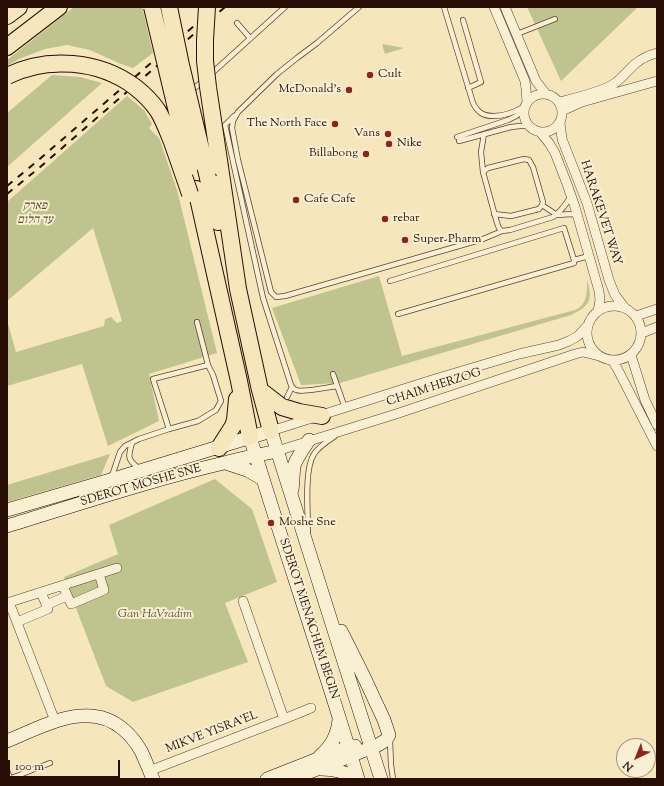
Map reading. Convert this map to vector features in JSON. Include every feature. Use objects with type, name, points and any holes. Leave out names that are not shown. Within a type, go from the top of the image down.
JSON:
[{"type":"highway","points":[[7,16],[19,7]]},
{"type":"highway","points":[[7,46],[59,7]]},
{"type":"highway","points":[[152,7],[193,191],[217,282],[250,437]]},
{"type":"highway","points":[[169,7],[181,65],[214,173]]},
{"type":"highway","points":[[208,7],[205,61],[216,215],[238,288],[260,390],[271,431]]},
{"type":"highway","points":[[7,76],[37,66],[60,63],[100,68],[129,83],[148,98],[158,112],[193,191]]},
{"type":"highway","points":[[221,455],[235,420],[239,381]]},
{"type":"highway","points":[[260,390],[282,407],[322,416]]},
{"type":"main road","name":"SDEROT MOSHE SNE","points":[[7,526],[118,492],[221,455],[250,437],[271,431]]},
{"type":"main road","name":"SDEROT MENACHEM BEGIN","points":[[271,431],[381,779]]},
{"type":"main road","name":"SDEROT MENACHEM BEGIN","points":[[250,437],[358,779]]},
{"type":"main road","points":[[292,497],[294,468],[301,452],[309,440]]},
{"type":"main road","name":"SDEROT MOSHE SNE","points":[[7,510],[142,470],[221,455],[256,456],[277,451]]},
{"type":"main road","points":[[221,455],[263,479]]},
{"type":"main road","points":[[267,779],[316,764],[363,746],[371,747],[378,745],[382,743],[389,735],[384,720],[364,677],[325,601]]},
{"type":"main road","points":[[292,779],[316,764],[334,742],[338,728],[338,714]]},
{"type":"main road","points":[[7,741],[55,721],[69,717],[96,716],[107,719],[128,733],[140,750],[151,775]]},
{"type":"main road","points":[[316,764],[328,769],[343,772],[354,779]]},
{"type":"street","points":[[494,7],[525,81],[526,89],[524,118],[528,126],[536,131],[545,132],[551,131],[560,123],[562,115],[561,106],[556,98],[551,95],[535,95],[530,98],[525,106]]},
{"type":"street","points":[[505,7],[536,81],[546,94]]},
{"type":"street","points":[[561,106],[612,85],[636,64],[657,53]]},
{"type":"street","points":[[561,106],[582,102],[657,81]]},
{"type":"street","name":"HARAKEVET WAY","points":[[560,123],[562,138],[587,203],[609,280],[615,295],[625,308]]},
{"type":"street","name":"HARAKEVET WAY","points":[[540,132],[555,153],[571,196],[599,291],[600,300],[598,311]]},
{"type":"street","points":[[607,306],[625,308],[636,316],[641,327],[642,333],[637,349],[631,355],[623,359],[612,360],[599,356],[592,350],[588,343],[587,326],[590,320],[593,315],[607,306]]},
{"type":"street","points":[[636,316],[657,309]]},
{"type":"street","name":"CHAIM HERZOG","points":[[271,431],[519,354],[559,345],[578,336],[587,326]]},
{"type":"street","points":[[642,333],[657,327]]},
{"type":"street","name":"CHAIM HERZOG","points":[[277,451],[396,414],[575,354],[583,352],[599,356]]},
{"type":"street","points":[[631,355],[645,400],[657,425]]},
{"type":"street","points":[[612,360],[657,446]]},
{"type":"street","points":[[55,721],[17,622],[8,603],[117,568]]},
{"type":"street","points":[[63,586],[70,604],[104,590],[99,574]]},
{"type":"street","points":[[17,622],[48,609],[41,592]]},
{"type":"street","points":[[46,605],[67,596]]},
{"type":"street","points":[[243,601],[284,719]]},
{"type":"street","name":"MIKVE YISRA'EL","points":[[151,775],[310,708]]},
{"type":"lane","points":[[185,97],[285,7]]},
{"type":"lane","points":[[287,397],[292,387],[263,298],[224,125],[277,74],[317,43],[358,7]]},
{"type":"lane","points":[[444,7],[468,88],[473,103],[478,110],[482,114],[488,116],[502,116],[512,113],[525,106]]},
{"type":"lane","points":[[517,34],[555,19]]},
{"type":"lane","points":[[463,20],[481,82],[468,88]]},
{"type":"lane","points":[[236,23],[250,38]]},
{"type":"lane","points":[[165,85],[180,102],[173,107]]},
{"type":"lane","points":[[525,106],[516,116],[508,120],[458,139],[511,127],[528,126]]},
{"type":"lane","points":[[238,112],[233,121],[232,128],[238,160],[268,284],[271,292],[276,297],[476,241],[502,231],[548,219],[557,215],[572,214],[577,216]]},
{"type":"lane","points":[[484,134],[481,152],[483,172],[496,223],[502,231]]},
{"type":"lane","points":[[483,172],[488,168],[524,158],[529,160],[533,167],[543,202],[539,209],[511,216],[494,214]]},
{"type":"lane","points":[[557,215],[571,196]]},
{"type":"lane","points":[[542,205],[557,215]]},
{"type":"lane","points":[[390,281],[564,228],[574,260],[574,264],[398,314]]},
{"type":"lane","points":[[574,260],[589,256]]},
{"type":"lane","points":[[107,481],[113,473],[120,452],[125,446],[169,429],[198,422],[216,410],[221,401],[213,375],[208,365],[198,322]]},
{"type":"lane","points":[[169,429],[153,379],[208,365]]},
{"type":"lane","points":[[333,374],[345,408]]},
{"type":"lane","points":[[292,387],[303,390],[338,386]]},
{"type":"lane","points":[[308,547],[309,467],[314,454],[342,430]]},
{"type":"lane","points":[[132,443],[129,458],[132,463],[142,470]]},
{"type":"lane","points":[[389,735],[393,779]]},
{"type":"lane","points":[[7,770],[10,779],[50,763]]},
{"type":"green space","points":[[74,7],[142,7],[153,53],[133,68],[90,50],[67,45],[45,49],[19,59],[7,66],[7,60]]},
{"type":"green space","points":[[527,7],[638,7],[561,81]]},
{"type":"green space","points":[[382,44],[404,48],[385,54]]},
{"type":"green space","points":[[52,75],[80,77],[102,83],[7,167],[7,113]]},
{"type":"green space","name":"פארק עד הלום","points":[[127,96],[144,110],[152,124],[149,128],[159,138],[177,190],[217,353],[149,374],[159,421],[108,446],[82,364],[7,386],[7,320],[16,352],[104,326],[105,319],[111,317],[117,323],[122,321],[93,228],[7,301],[7,202]]},
{"type":"green space","points":[[379,276],[402,356],[575,310],[585,301],[587,293],[587,280],[590,297],[582,309],[571,315],[340,383],[301,385],[272,308]]},
{"type":"green space","points":[[110,454],[101,475],[7,502],[7,485]]},
{"type":"green space","name":"Gan HaVradim","points":[[215,479],[252,509],[277,582],[225,603],[248,662],[133,702],[106,686],[64,577],[118,554],[109,525]]},
{"type":"railway","points":[[7,186],[216,7]]},
{"type":"railway","points":[[7,194],[225,7]]},
{"type":"place","name":"Cult","points":[[370,75]]},
{"type":"place","name":"McDonald's","points":[[349,90]]},
{"type":"place","name":"The North Face","points":[[335,124]]},
{"type":"place","name":"Vans","points":[[388,134]]},
{"type":"place","name":"Nike","points":[[389,144]]},
{"type":"place","name":"Billabong","points":[[366,154]]},
{"type":"place","name":"Cafe Cafe","points":[[296,200]]},
{"type":"place","name":"rebar","points":[[385,219]]},
{"type":"place","name":"Super-Pharm","points":[[405,240]]},
{"type":"place","name":"Moshe Sne","points":[[271,523]]}]
